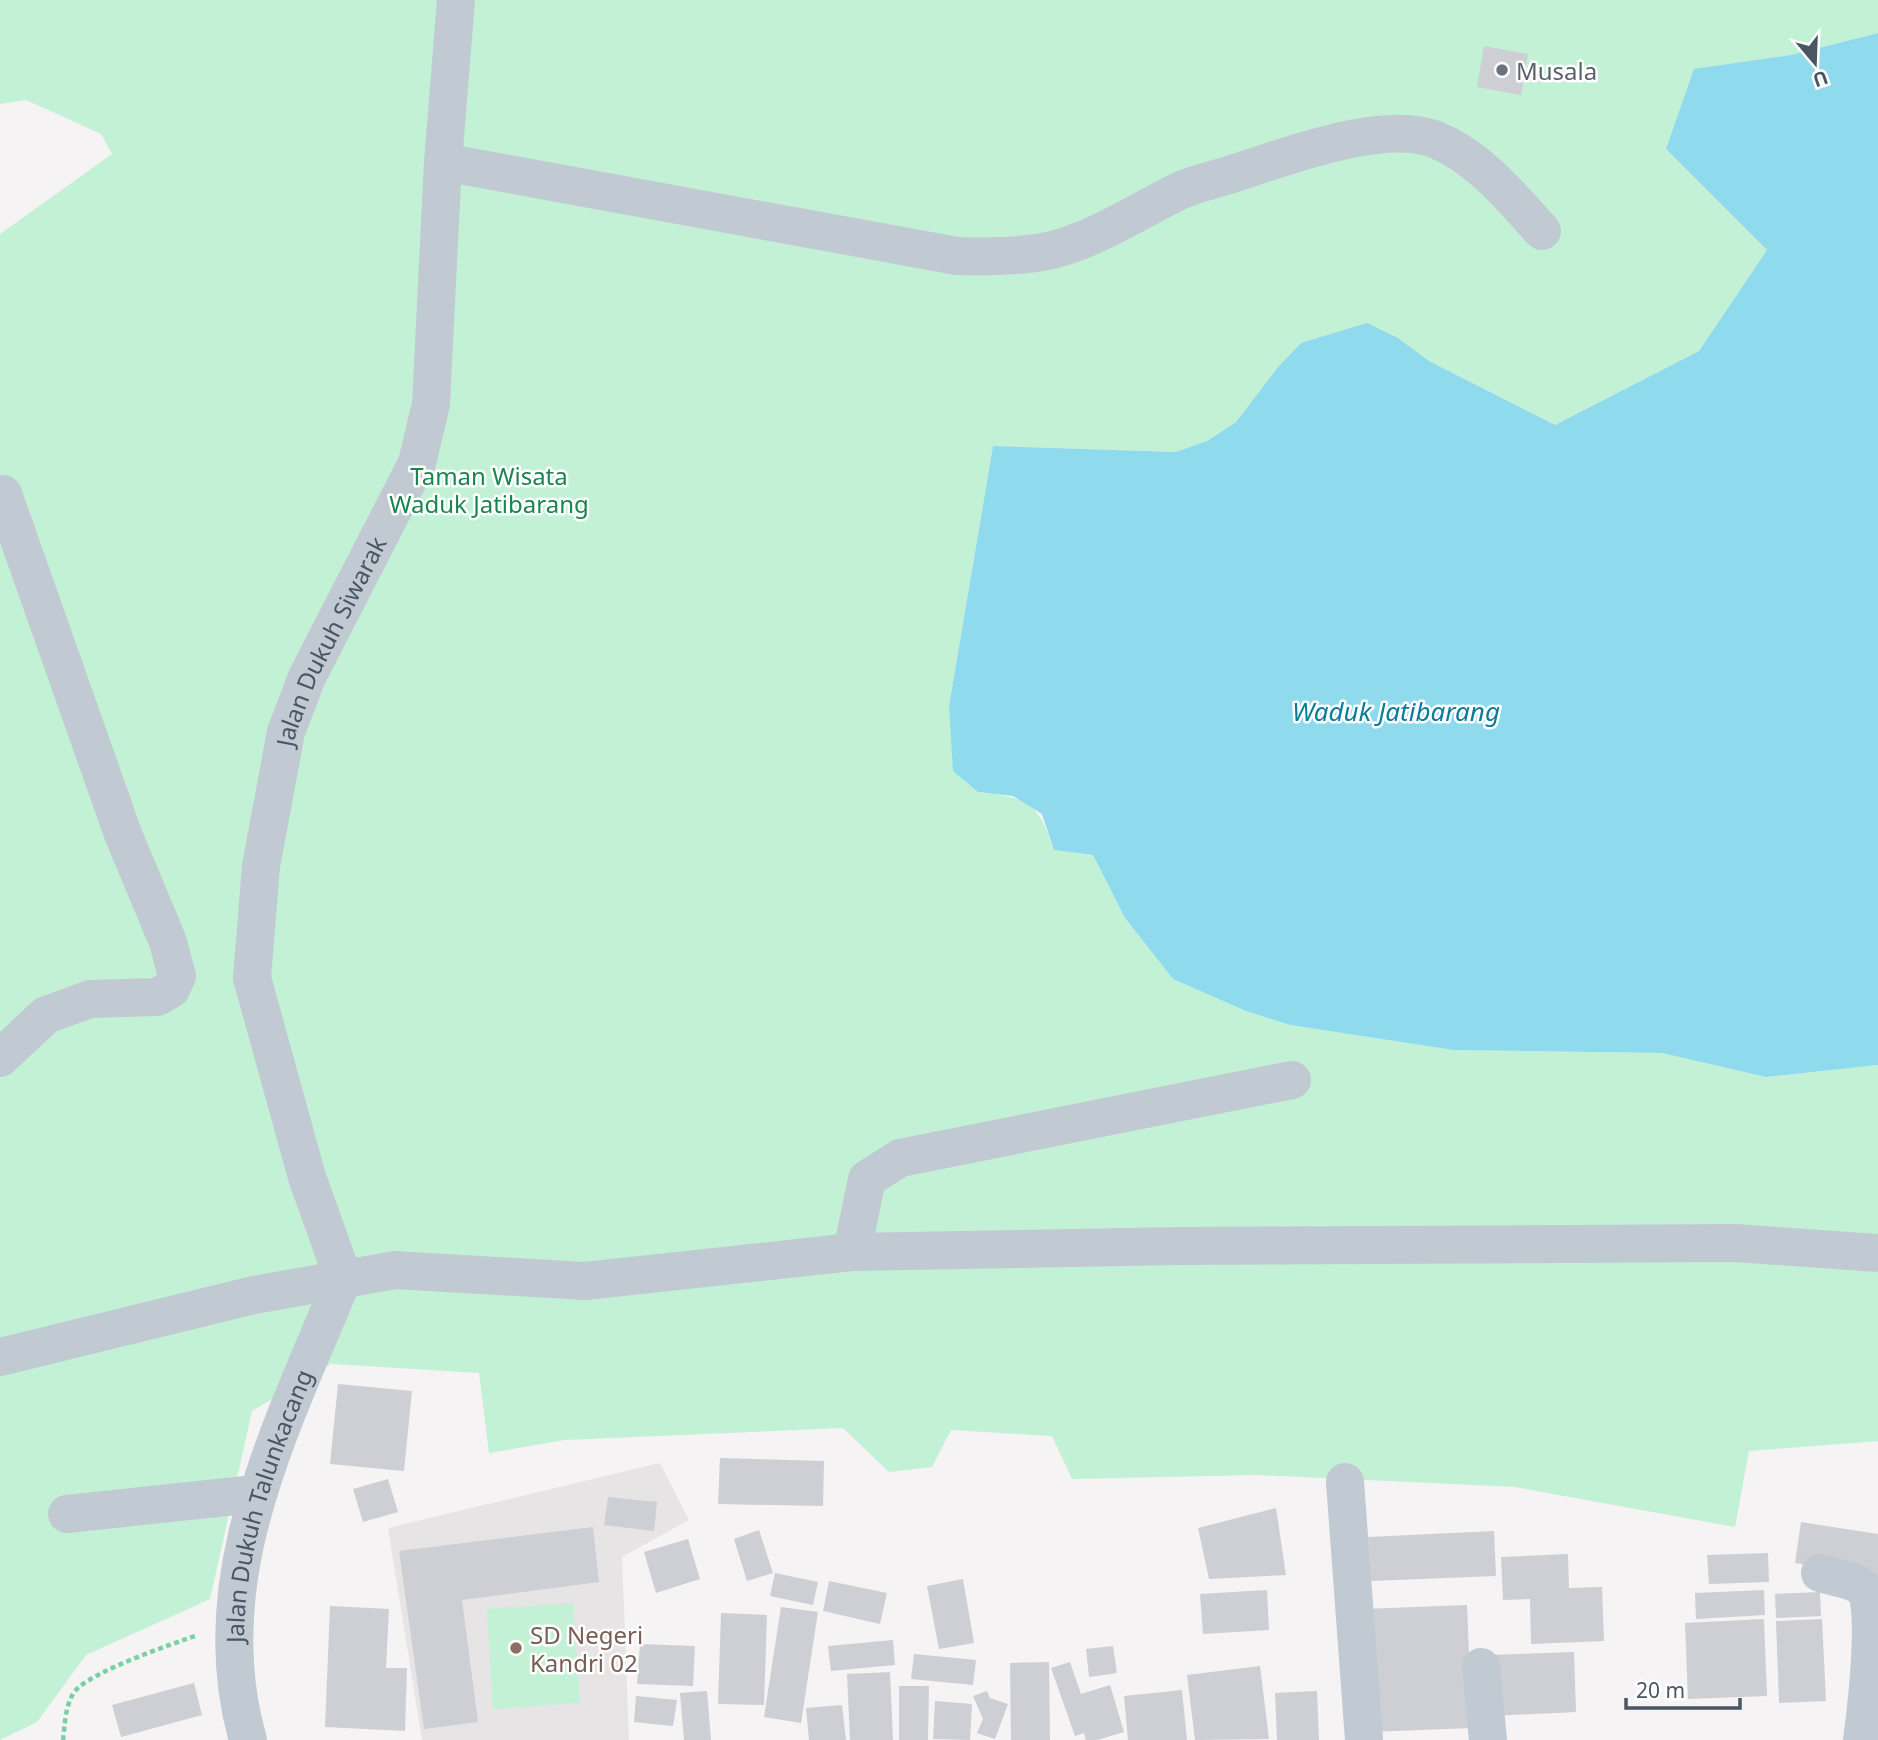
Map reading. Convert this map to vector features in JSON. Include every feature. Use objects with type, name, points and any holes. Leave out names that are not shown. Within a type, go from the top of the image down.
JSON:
[{"type":"street","name":"Jalan Dukuh Siwarak","points":[[343,1278],[307,1177],[252,978],[261,866],[286,732],[307,677],[417,463],[431,404],[443,162],[456,0]]},
{"type":"street","points":[[443,162],[957,256],[986,257],[1052,250],[1128,219],[1180,191],[1312,149],[1378,134],[1432,138],[1465,156],[1498,183],[1542,231]]},
{"type":"street","points":[[0,1058],[46,1015],[89,999],[157,997],[171,989],[177,976],[168,942],[123,834],[4,494]]},
{"type":"street","points":[[852,1252],[867,1179],[900,1158],[1292,1080]]},
{"type":"street","points":[[0,1357],[254,1295],[395,1270],[585,1281],[852,1252],[1180,1246],[1735,1243],[1878,1253]]},
{"type":"street","name":"Jalan Dukuh Talunkacang","points":[[248,1740],[240,1712],[232,1623],[255,1494],[343,1278]]},
{"type":"street","points":[[1345,1482],[1364,1740]]},
{"type":"street","points":[[68,1514],[255,1494]]},
{"type":"street","points":[[1820,1573],[1863,1587],[1872,1599],[1873,1634],[1863,1740]]},
{"type":"street","points":[[1481,1667],[1488,1740]]},
{"type":"path","points":[[63,1740],[68,1705],[77,1689],[162,1647],[232,1623]]},
{"type":"shaded area","name":"SD Negeri Kandri 02","points":[[660,1463],[689,1520],[622,1557],[629,1740],[422,1740],[388,1528]]},
{"type":"green space","name":"Taman Wisata Waduk Jatibarang","points":[[0,0],[1878,0],[1878,33],[1792,55],[1666,149],[1767,250],[1699,351],[1555,425],[1429,361],[1398,338],[1301,343],[1278,367],[1236,422],[1207,441],[1176,452],[993,446],[949,706],[978,792],[1009,797],[1029,805],[1042,821],[1054,850],[1093,855],[1125,918],[1173,979],[1246,1011],[1290,1025],[1453,1050],[1662,1053],[1766,1077],[1878,1065],[1878,1441],[1749,1451],[1735,1527],[1515,1487],[1257,1475],[1072,1479],[1052,1436],[951,1430],[932,1467],[889,1472],[843,1428],[565,1440],[489,1453],[479,1373],[331,1364],[252,1411],[210,1599],[86,1655],[37,1722],[0,1740],[0,234],[112,154],[101,134],[26,100],[0,104]]},
{"type":"green space","points":[[573,1603],[580,1703],[493,1709],[487,1609]]},
{"type":"water","name":"Waduk Jatibarang","points":[[1878,33],[1878,1065],[1766,1077],[1662,1053],[1453,1050],[1290,1025],[1246,1011],[1173,979],[1125,918],[1093,855],[1054,850],[1042,814],[1013,796],[978,792],[953,771],[949,706],[993,446],[1176,452],[1207,441],[1236,422],[1278,367],[1301,343],[1367,323],[1398,338],[1429,361],[1555,425],[1699,351],[1767,250],[1666,149],[1694,69],[1791,55]]},
{"type":"building","name":"Musala","points":[[1484,46],[1528,54],[1521,95],[1477,87]]},
{"type":"building","points":[[338,1384],[412,1391],[404,1471],[330,1464]]},
{"type":"building","points":[[720,1458],[824,1461],[823,1506],[718,1504]]},
{"type":"building","points":[[388,1479],[398,1512],[363,1522],[353,1489]]},
{"type":"building","points":[[608,1497],[657,1502],[654,1531],[604,1525]]},
{"type":"building","points":[[1276,1508],[1286,1575],[1209,1579],[1198,1528]]},
{"type":"building","points":[[1801,1522],[1878,1534],[1878,1577],[1795,1563]]},
{"type":"building","points":[[593,1527],[599,1582],[462,1600],[478,1722],[424,1729],[399,1551]]},
{"type":"building","points":[[759,1530],[773,1573],[747,1581],[734,1539]]},
{"type":"building","points":[[1494,1531],[1496,1576],[1371,1581],[1368,1537]]},
{"type":"building","points":[[688,1539],[700,1579],[656,1593],[644,1552]]},
{"type":"building","points":[[1768,1553],[1769,1582],[1709,1584],[1707,1555]]},
{"type":"building","points":[[1568,1554],[1569,1588],[1602,1587],[1604,1641],[1531,1644],[1530,1599],[1503,1600],[1501,1557]]},
{"type":"building","points":[[775,1573],[818,1582],[813,1605],[770,1596]]},
{"type":"building","points":[[963,1579],[974,1643],[939,1649],[927,1586]]},
{"type":"building","points":[[829,1581],[887,1593],[880,1624],[823,1611]]},
{"type":"building","points":[[1267,1590],[1269,1630],[1203,1634],[1200,1594]]},
{"type":"building","points":[[1764,1590],[1765,1615],[1696,1619],[1695,1593]]},
{"type":"building","points":[[1820,1592],[1821,1616],[1776,1618],[1775,1594]]},
{"type":"building","points":[[1467,1605],[1472,1728],[1369,1732],[1364,1609]]},
{"type":"building","points":[[330,1606],[389,1609],[386,1668],[407,1668],[405,1731],[325,1727]]},
{"type":"building","points":[[781,1607],[818,1612],[801,1723],[764,1717]]},
{"type":"building","points":[[721,1613],[767,1615],[764,1705],[718,1704]]},
{"type":"building","points":[[1764,1619],[1767,1696],[1688,1699],[1685,1623]]},
{"type":"building","points":[[1822,1619],[1826,1701],[1779,1703],[1776,1621]]},
{"type":"building","points":[[893,1640],[895,1665],[831,1671],[828,1646]]},
{"type":"building","points":[[640,1644],[695,1646],[693,1686],[637,1684]]},
{"type":"building","points":[[1113,1646],[1117,1673],[1089,1677],[1086,1649]]},
{"type":"building","points":[[1574,1652],[1576,1712],[1490,1716],[1487,1655]]},
{"type":"building","points":[[914,1654],[976,1660],[973,1685],[911,1679]]},
{"type":"building","points":[[1049,1662],[1050,1740],[1011,1740],[1010,1663]]},
{"type":"building","points":[[1070,1662],[1081,1694],[1110,1685],[1124,1732],[1097,1740],[1086,1740],[1084,1733],[1075,1736],[1051,1668]]},
{"type":"building","points":[[1260,1666],[1269,1739],[1195,1740],[1187,1675]]},
{"type":"building","points":[[890,1672],[893,1740],[850,1740],[847,1674]]},
{"type":"building","points":[[194,1683],[202,1715],[121,1737],[112,1705]]},
{"type":"building","points":[[899,1686],[929,1686],[928,1740],[899,1740]]},
{"type":"building","points":[[1182,1690],[1187,1740],[1128,1740],[1124,1696]]},
{"type":"building","points":[[707,1691],[711,1740],[684,1740],[680,1693]]},
{"type":"building","points":[[987,1691],[990,1698],[1008,1704],[995,1739],[977,1733],[983,1719],[973,1696]]},
{"type":"building","points":[[1317,1691],[1319,1740],[1277,1740],[1275,1693]]},
{"type":"building","points":[[636,1696],[677,1700],[673,1726],[634,1722]]},
{"type":"building","points":[[935,1701],[972,1704],[970,1740],[933,1739]]},
{"type":"building","points":[[842,1705],[846,1740],[809,1740],[806,1708]]},
{"type":"place","name":"Musala","points":[[1502,70]]},
{"type":"place","name":"SD Negeri Kandri 02","points":[[516,1648]]}]
